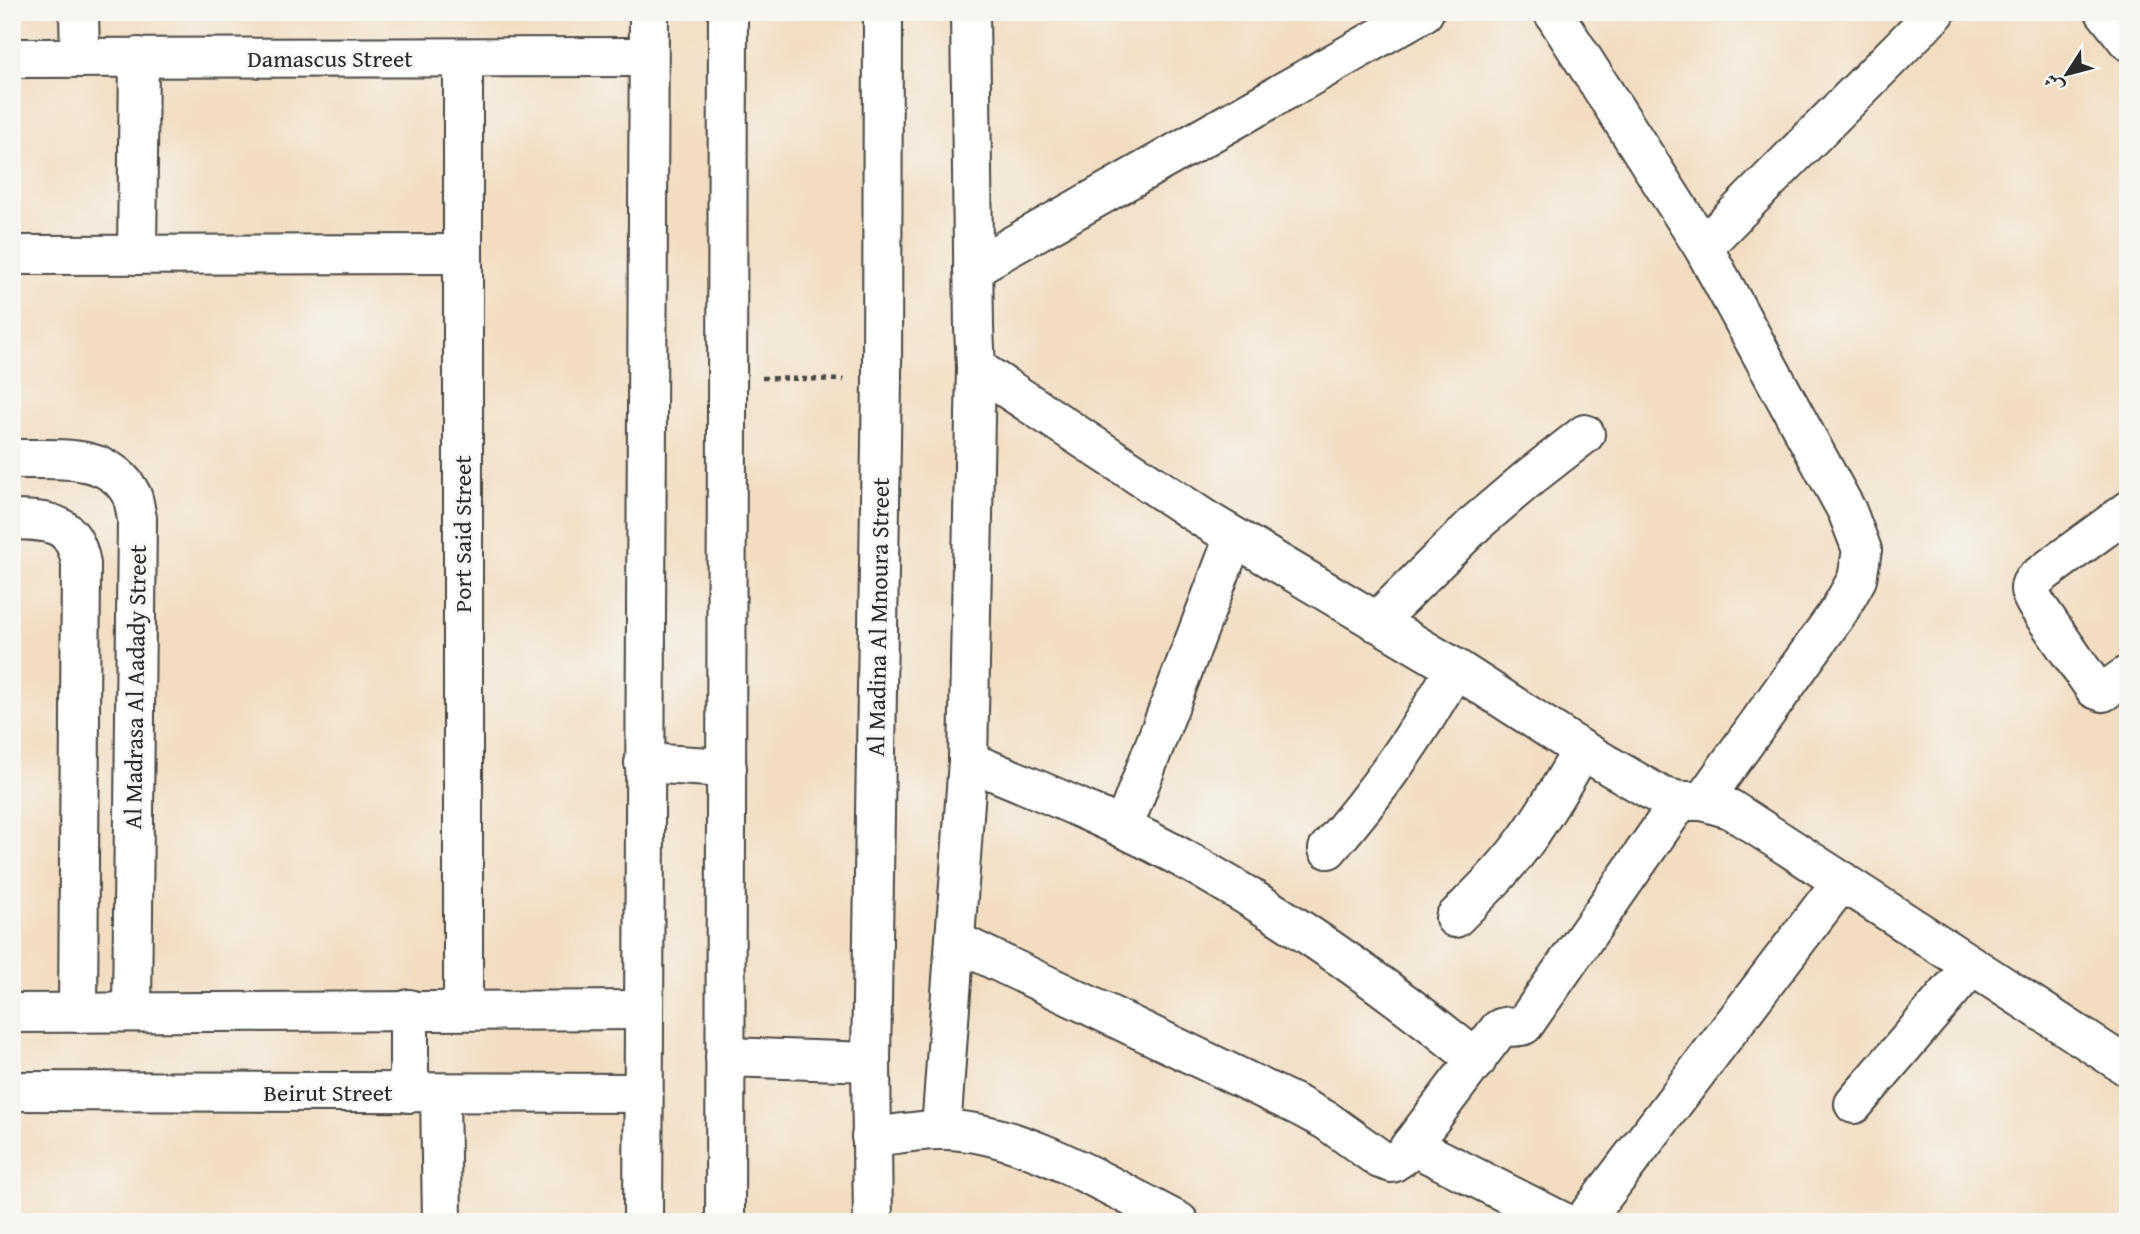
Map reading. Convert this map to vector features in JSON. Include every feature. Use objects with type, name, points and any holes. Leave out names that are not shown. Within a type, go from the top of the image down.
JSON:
[{"type":"street","points":[[79,12],[80,58]]},
{"type":"street","points":[[643,1222],[649,12]]},
{"type":"street","points":[[726,1222],[728,12]]},
{"type":"street","name":"Al Madina Al Mnoura Street","points":[[873,1222],[870,1137],[882,380],[883,12]]},
{"type":"street","points":[[941,1130],[968,761],[976,368],[970,12]]},
{"type":"street","points":[[973,268],[1424,12]]},
{"type":"street","points":[[955,941],[1298,1106],[1327,1121],[1386,1162],[1398,1161],[1499,1029],[1505,1025],[1524,1025],[1691,801],[1839,611],[1857,579],[1862,550],[1847,511],[1703,247],[1553,12]]},
{"type":"street","points":[[1703,247],[1936,12]]},
{"type":"street","points":[[2105,12],[2128,41]]},
{"type":"street","points":[[137,255],[139,57]]},
{"type":"street","name":"Damascus Street","points":[[12,58],[648,57]]},
{"type":"street","name":"Port Said Street","points":[[463,58],[463,1009]]},
{"type":"street","points":[[12,255],[463,254]]},
{"type":"street","points":[[976,368],[1206,520],[1455,668],[1582,750],[1661,796],[1730,809],[2128,1067]]},
{"type":"street","points":[[1376,622],[1476,523],[1585,433]]},
{"type":"street","name":"Al Madrasa Al Aadady Street","points":[[12,459],[85,461],[104,467],[121,480],[135,508],[137,532],[132,1012]]},
{"type":"street","points":[[2128,511],[2031,582],[2029,590],[2098,692],[2107,691],[2128,676]]},
{"type":"street","points":[[12,520],[46,521],[60,526],[71,536],[78,549],[78,1013]]},
{"type":"street","points":[[1123,828],[1234,537]]},
{"type":"street","points":[[1328,849],[1365,807],[1398,763],[1455,668]]},
{"type":"street","points":[[1455,918],[1493,880],[1527,839],[1582,750]]},
{"type":"street","points":[[968,761],[1123,828],[1198,867],[1302,930],[1411,1006],[1477,1060]]},
{"type":"street","points":[[644,763],[727,768]]},
{"type":"street","points":[[1583,1222],[1842,881]]},
{"type":"street","points":[[1854,1104],[1972,966]]},
{"type":"street","points":[[12,1013],[409,1009],[643,1010]]},
{"type":"street","points":[[409,1009],[442,1222]]},
{"type":"street","points":[[726,1057],[871,1062]]},
{"type":"street","name":"Beirut Street","points":[[12,1091],[643,1093]]},
{"type":"street","points":[[870,1137],[941,1130],[982,1134],[1023,1145],[1179,1222]]},
{"type":"street","points":[[1411,1145],[1563,1222]]},
{"type":"path","points":[[726,377],[882,380]]}]
